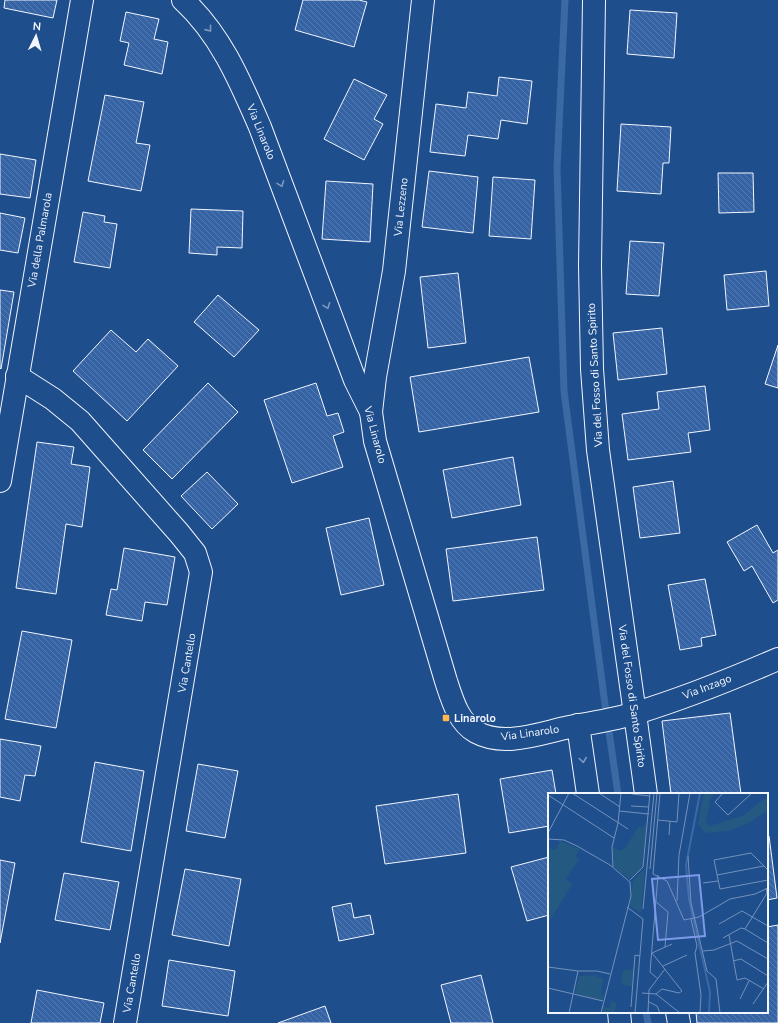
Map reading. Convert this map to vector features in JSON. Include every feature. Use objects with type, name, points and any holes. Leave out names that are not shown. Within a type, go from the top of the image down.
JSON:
[{"type":"street","name":"Via della Palmarola","points":[[0,481],[82,0]]},
{"type":"street","name":"Via Linarolo","points":[[183,0],[214,35],[230,61],[260,127],[355,380],[371,412],[375,441],[446,681],[454,705],[463,720],[476,732],[497,738],[534,735],[635,714]]},
{"type":"street","name":"Via Lezzeno","points":[[371,412],[375,377],[394,271],[423,0]]},
{"type":"street","name":"Via del Fosso di Santo Spirito","points":[[594,0],[590,266],[592,377],[598,450],[646,793]]},
{"type":"street","name":"Via Cantello","points":[[17,376],[53,399],[80,421],[179,533],[195,553],[201,572],[125,1023]]},
{"type":"street","name":"Via Inzago","points":[[635,714],[704,689],[778,659]]},
{"type":"street","points":[[578,725],[588,793]]},
{"type":"street","points":[[619,1013],[620,1023]]},
{"type":"street","points":[[677,1013],[679,1023]]},
{"type":"building","points":[[5,0],[57,0],[53,18],[4,8]]},
{"type":"building","points":[[303,0],[359,0],[367,2],[354,47],[295,30]]},
{"type":"building","points":[[630,10],[677,13],[674,58],[627,54]]},
{"type":"building","points":[[126,12],[159,19],[154,39],[168,42],[162,74],[124,65],[129,43],[120,41]]},
{"type":"building","points":[[499,77],[532,81],[527,124],[501,120],[498,139],[468,135],[465,156],[430,152],[436,104],[466,108],[468,92],[497,96]]},
{"type":"building","points":[[354,79],[387,95],[374,119],[383,124],[364,160],[324,139]]},
{"type":"building","points":[[105,95],[144,102],[136,143],[150,145],[141,191],[88,181]]},
{"type":"building","points":[[621,124],[671,127],[669,163],[663,163],[661,194],[617,191]]},
{"type":"building","points":[[0,154],[36,160],[30,198],[0,194]]},
{"type":"building","points":[[429,171],[478,177],[473,233],[422,227]]},
{"type":"building","points":[[718,173],[753,173],[754,212],[719,213]]},
{"type":"building","points":[[493,177],[535,180],[531,239],[489,236]]},
{"type":"building","points":[[326,181],[373,184],[370,242],[322,239]]},
{"type":"building","points":[[191,209],[243,211],[242,248],[217,247],[217,255],[189,253]]},
{"type":"building","points":[[83,212],[105,216],[104,222],[117,224],[110,268],[74,262]]},
{"type":"building","points":[[0,213],[25,218],[18,253],[0,250]]},
{"type":"building","points":[[630,241],[664,243],[659,296],[626,294]]},
{"type":"building","points":[[766,271],[769,306],[727,310],[724,275]]},
{"type":"building","points":[[458,273],[466,343],[428,348],[420,277]]},
{"type":"building","points":[[0,290],[14,292],[1,369],[0,368]]},
{"type":"building","points":[[218,295],[259,330],[234,357],[194,322]]},
{"type":"building","points":[[662,328],[667,374],[618,380],[613,333]]},
{"type":"building","points":[[111,330],[136,352],[148,339],[178,366],[127,421],[73,371]]},
{"type":"building","points":[[778,345],[778,388],[765,384]]},
{"type":"building","points":[[529,357],[539,412],[419,432],[410,377]]},
{"type":"building","points":[[208,383],[238,412],[172,479],[143,450]]},
{"type":"building","points":[[316,383],[327,416],[338,413],[344,432],[333,436],[343,467],[292,483],[264,400]]},
{"type":"building","points":[[705,386],[710,430],[688,433],[691,452],[628,460],[622,414],[659,409],[657,392]]},
{"type":"building","points":[[37,442],[74,447],[71,464],[90,467],[82,527],[66,524],[56,594],[16,588]]},
{"type":"building","points":[[513,457],[521,505],[452,518],[443,470]]},
{"type":"building","points":[[207,472],[238,504],[212,529],[181,496]]},
{"type":"building","points":[[673,481],[680,533],[640,538],[633,487]]},
{"type":"building","points":[[369,518],[384,585],[341,595],[326,528]]},
{"type":"building","points":[[757,525],[773,553],[778,550],[778,600],[773,603],[752,566],[744,571],[727,542]]},
{"type":"building","points":[[537,537],[544,590],[453,601],[446,549]]},
{"type":"building","points":[[124,548],[175,557],[167,605],[145,602],[142,621],[106,615],[111,589],[117,590]]},
{"type":"building","points":[[705,579],[716,635],[701,638],[702,646],[680,650],[668,585]]},
{"type":"building","points":[[22,631],[72,640],[56,728],[5,719]]},
{"type":"building","points":[[730,713],[741,793],[671,793],[662,721]]},
{"type":"building","points":[[0,739],[41,746],[35,776],[25,775],[20,801],[0,797]]},
{"type":"building","points":[[95,762],[144,771],[131,851],[81,842]]},
{"type":"building","points":[[198,764],[238,771],[225,838],[186,831]]},
{"type":"building","points":[[552,770],[556,793],[548,793],[548,826],[509,833],[500,779]]},
{"type":"building","points":[[458,794],[466,853],[385,864],[376,806]]},
{"type":"building","points":[[768,836],[769,836],[777,898],[768,900]]},
{"type":"building","points":[[548,857],[548,915],[527,921],[511,867]]},
{"type":"building","points":[[0,860],[15,863],[0,943]]},
{"type":"building","points":[[185,869],[241,879],[229,946],[172,935]]},
{"type":"building","points":[[64,873],[119,882],[110,930],[55,920]]},
{"type":"building","points":[[351,903],[354,918],[370,915],[374,934],[339,941],[332,907]]},
{"type":"building","points":[[778,925],[778,1023],[697,1023],[696,1013],[768,1013],[768,927]]},
{"type":"building","points":[[169,960],[235,971],[228,1016],[162,1006]]},
{"type":"building","points":[[481,975],[493,1023],[451,1023],[441,985]]},
{"type":"building","points":[[37,990],[104,1003],[100,1023],[31,1023]]},
{"type":"building","points":[[325,1006],[331,1023],[278,1023]]},
{"type":"waterway","points":[[565,0],[557,168],[564,391],[618,793]]},
{"type":"waterway","points":[[646,1013],[648,1023]]},
{"type":"place","name":"Linarolo","points":[[446,718]]}]
